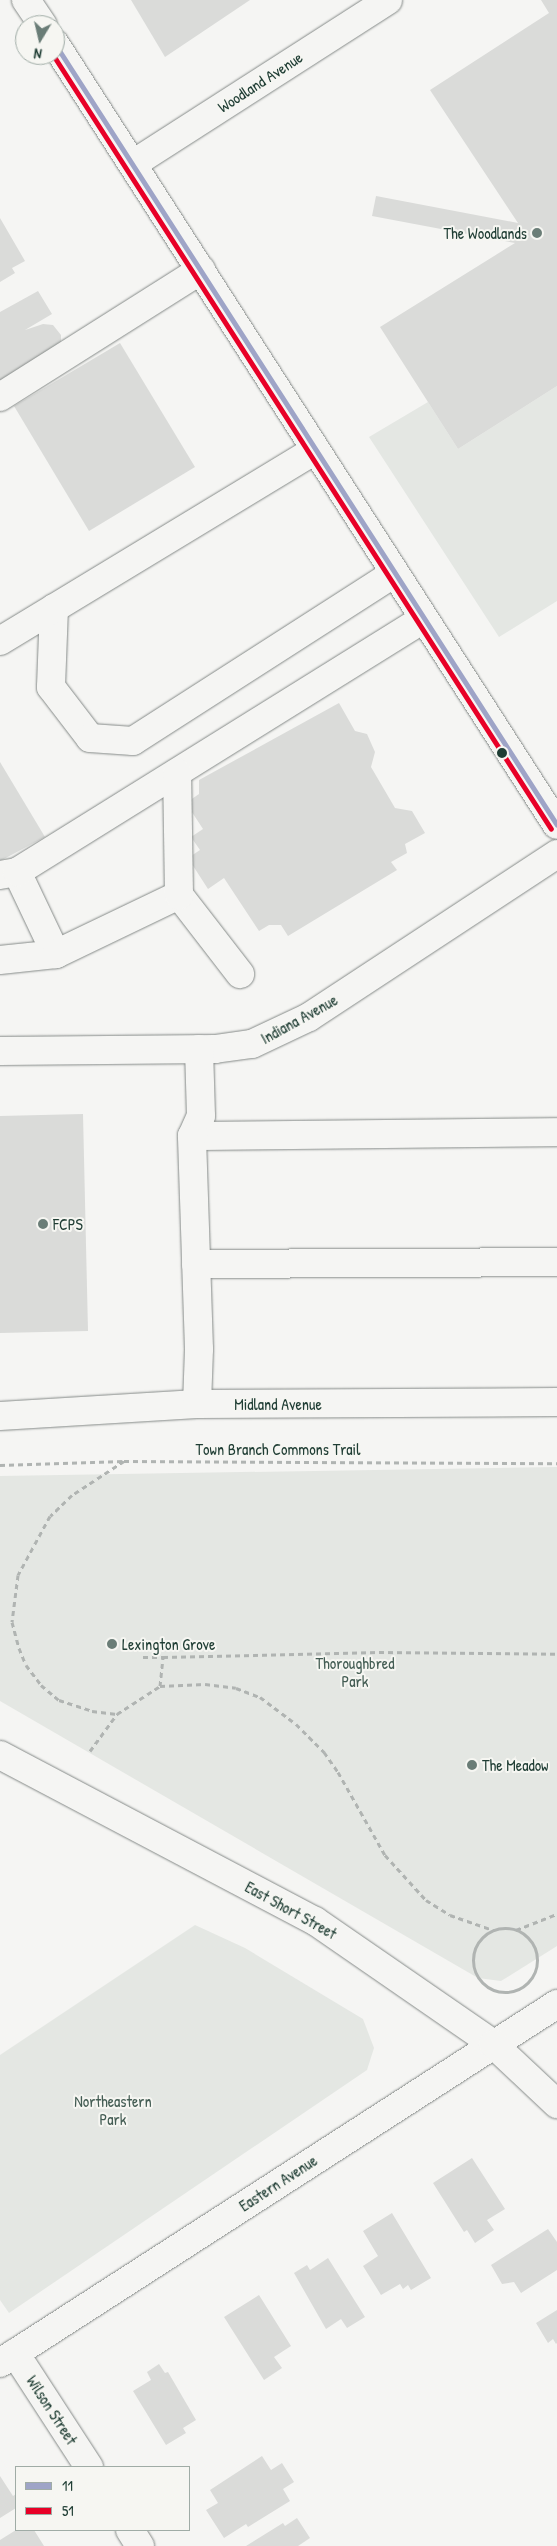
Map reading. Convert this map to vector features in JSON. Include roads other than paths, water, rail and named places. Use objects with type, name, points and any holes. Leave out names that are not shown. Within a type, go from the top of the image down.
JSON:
[{"type":"main road","points":[[26,0],[36,15]]},
{"type":"main road","name":"Woodland Avenue","points":[[133,164],[388,0]]},
{"type":"main road","points":[[65,59],[557,825]]},
{"type":"main road","points":[[0,397],[201,270]]},
{"type":"main road","points":[[0,641],[316,450]]},
{"type":"main road","points":[[54,608],[51,687],[90,738],[133,741],[395,574]]},
{"type":"main road","points":[[56,954],[8,874],[177,773],[424,619]]},
{"type":"main road","points":[[177,773],[179,895],[240,974]]},
{"type":"main road","name":"Indiana Avenue","points":[[0,1051],[199,1049],[252,1044],[309,1017],[557,854]]},
{"type":"main road","points":[[0,960],[56,954],[179,895]]},
{"type":"main road","points":[[197,1404],[196,1264],[192,1136],[201,1116],[199,1049]]},
{"type":"main road","points":[[192,1136],[557,1132]]},
{"type":"main road","points":[[196,1264],[557,1262]]},
{"type":"main road","name":"Midland Avenue","points":[[0,1416],[197,1404],[557,1402]]},
{"type":"main road","name":"East Short Street","points":[[0,1756],[315,1921],[494,2044],[557,2104]]},
{"type":"main road","name":"Eastern Avenue","points":[[7,2358],[557,2004]]},
{"type":"main road","name":"Wilson Street","points":[[7,2358],[88,2466]]},
{"type":"main road","points":[[131,2531],[140,2546]]},
{"type":"place","name":"The Woodlands","points":[[537,233]]},
{"type":"place","name":"FCPS","points":[[43,1224]]},
{"type":"place","name":"Lexington Grove","points":[[112,1644]]},
{"type":"place","name":"The Meadow","points":[[472,1765]]},
{"type":"park label","name":"Thoroughbred Park","points":[[355,1672]]},
{"type":"park label","name":"Northeastern Park","points":[[113,2110]]}]
